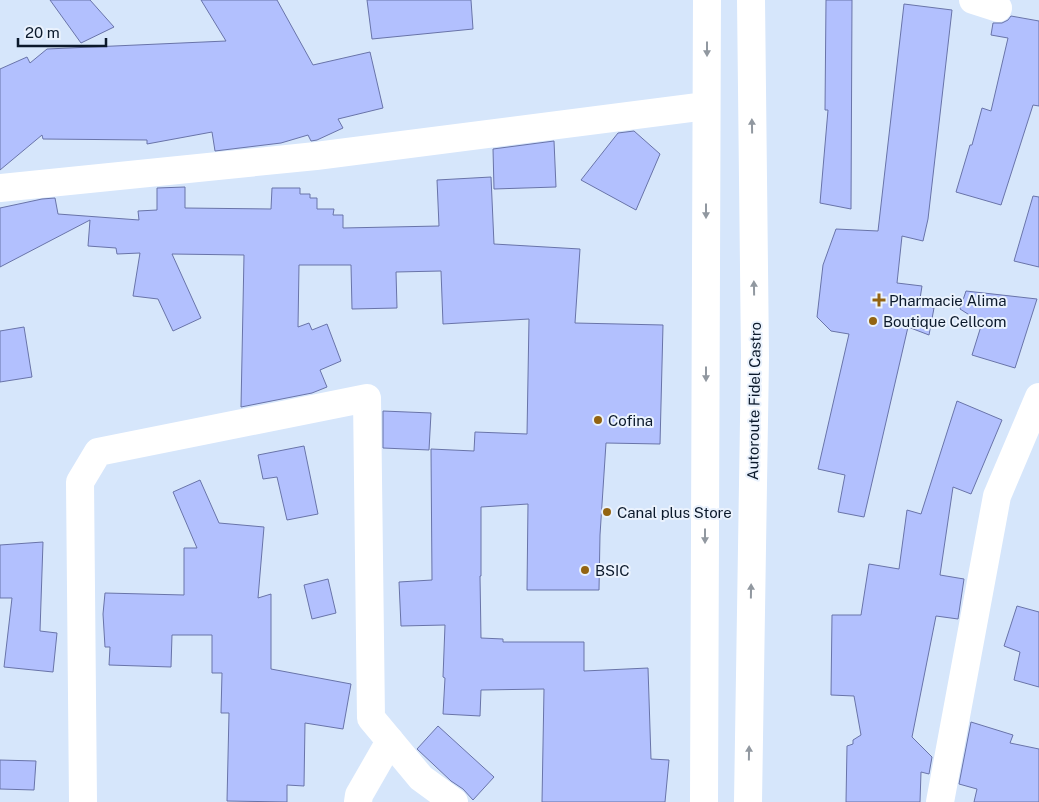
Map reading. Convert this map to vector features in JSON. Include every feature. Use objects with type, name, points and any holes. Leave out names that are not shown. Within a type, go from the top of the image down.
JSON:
[{"type":"main road","points":[[704,802],[707,0]]},
{"type":"main road","name":"Autoroute Fidel Castro","points":[[748,802],[755,357],[751,0]]},
{"type":"main road","points":[[0,188],[326,155],[706,106]]},
{"type":"main road","points":[[940,802],[997,496],[1039,397]]},
{"type":"main road","points":[[83,802],[80,482],[98,452],[367,398],[372,718],[421,778],[454,802]]},
{"type":"main road","points":[[358,802],[359,795],[390,741]]},
{"type":"building","points":[[50,0],[90,0],[114,27],[81,43]]},
{"type":"building","points":[[201,0],[277,0],[313,65],[370,52],[383,108],[338,119],[343,128],[317,140],[311,141],[308,135],[281,143],[215,151],[212,132],[147,144],[147,140],[43,139],[42,135],[0,170],[0,69],[27,57],[30,63],[47,49],[226,41]]},
{"type":"building","points":[[367,0],[471,0],[473,29],[372,39]]},
{"type":"building","points":[[826,0],[852,0],[851,209],[820,203],[828,110],[825,110]]},
{"type":"building","points":[[904,4],[952,10],[928,219],[923,241],[902,236],[897,283],[922,286],[919,305],[934,308],[929,335],[908,327],[864,517],[838,512],[845,475],[818,469],[849,334],[831,331],[817,317],[823,265],[836,229],[878,231]]},
{"type":"building","points":[[1011,16],[1039,21],[1039,106],[1033,105],[1001,205],[956,192],[982,108],[991,111],[1008,38],[991,35],[993,23],[1002,23]]},
{"type":"building","points":[[634,131],[660,154],[636,210],[581,180],[618,133]]},
{"type":"building","points":[[554,141],[556,187],[494,189],[493,149]]},
{"type":"building","points":[[491,177],[494,244],[580,249],[575,323],[663,325],[660,444],[606,443],[600,535],[599,590],[527,590],[528,504],[481,507],[481,638],[503,639],[503,642],[584,642],[584,671],[648,668],[651,759],[669,760],[665,802],[542,802],[544,689],[481,690],[480,716],[443,714],[445,625],[401,626],[399,582],[432,580],[431,449],[474,451],[475,432],[527,434],[529,319],[443,324],[441,271],[396,272],[397,308],[352,309],[351,265],[299,265],[298,327],[309,323],[312,330],[327,324],[341,361],[320,370],[327,387],[312,393],[241,407],[244,255],[172,254],[201,318],[173,331],[158,299],[133,296],[140,253],[117,254],[116,248],[88,246],[90,220],[0,267],[0,208],[42,199],[55,198],[58,214],[139,220],[138,211],[157,210],[157,188],[185,187],[185,208],[271,209],[272,188],[300,188],[300,194],[310,194],[310,198],[317,198],[317,209],[334,209],[333,215],[343,215],[343,228],[439,226],[437,180]]},
{"type":"building","points":[[1033,196],[1039,197],[1039,267],[1014,261]]},
{"type":"building","points":[[966,291],[1037,299],[1015,368],[972,355],[982,323],[960,309]]},
{"type":"building","points":[[24,327],[32,377],[0,382],[0,331]]},
{"type":"building","points":[[957,401],[1002,420],[971,494],[953,487],[940,575],[964,579],[958,619],[936,616],[912,737],[932,757],[929,774],[921,772],[920,802],[846,802],[847,746],[853,744],[853,740],[861,735],[854,696],[831,695],[832,615],[861,615],[869,564],[899,569],[907,510],[921,514]]},
{"type":"building","points":[[383,411],[431,413],[429,450],[383,448]]},
{"type":"building","points":[[304,446],[318,514],[287,520],[277,477],[263,479],[258,455]]},
{"type":"building","points":[[200,480],[219,523],[264,527],[258,598],[271,594],[271,669],[351,684],[343,729],[305,723],[304,786],[287,785],[287,802],[227,801],[229,713],[221,713],[222,673],[212,673],[212,635],[172,635],[171,667],[109,665],[110,647],[105,647],[103,614],[105,593],[184,595],[184,548],[197,548],[173,492]]},
{"type":"building","points":[[43,542],[40,631],[57,633],[53,672],[4,667],[12,598],[0,598],[0,545]]},
{"type":"building","points":[[328,579],[336,613],[312,619],[304,585]]},
{"type":"building","points":[[1017,606],[1039,612],[1039,687],[1014,680],[1020,652],[1004,646]]},
{"type":"building","points":[[971,722],[1013,735],[1010,743],[1039,749],[1039,802],[974,802],[977,789],[959,784]]},
{"type":"building","points":[[438,726],[494,777],[473,800],[417,749]]},
{"type":"building","points":[[0,760],[36,761],[34,790],[0,789]]},
{"type":"place","name":"Pharmacie Alima","points":[[879,300]]},
{"type":"place","name":"Boutique Cellcom","points":[[873,321]]},
{"type":"place","name":"Cofina","points":[[598,420]]},
{"type":"place","name":"Canal plus Store","points":[[607,512]]},
{"type":"place","name":"BSIC","points":[[585,570]]}]
